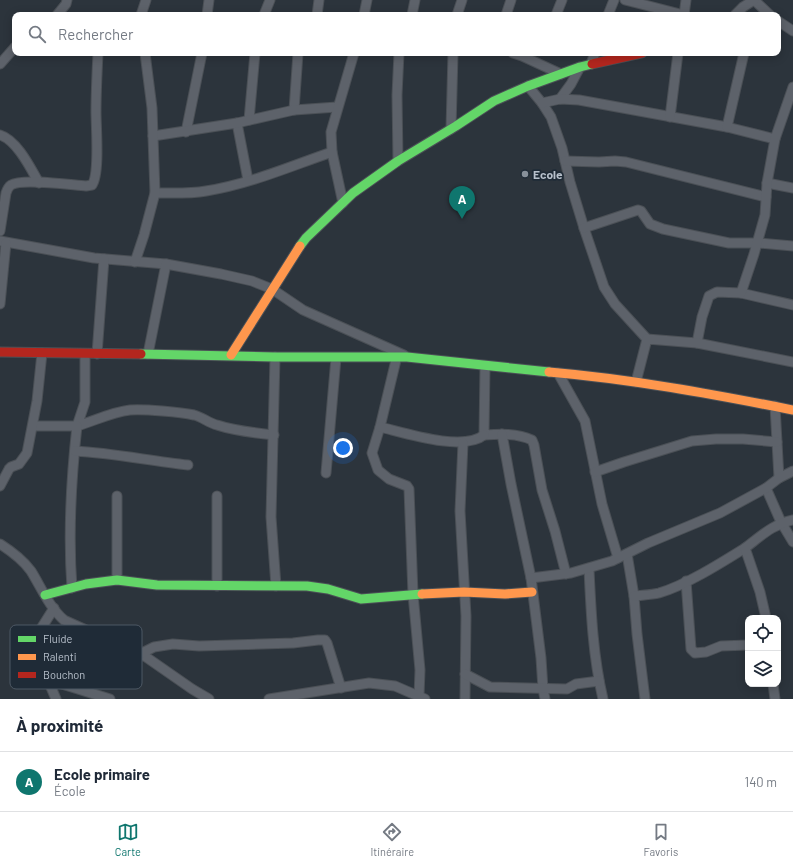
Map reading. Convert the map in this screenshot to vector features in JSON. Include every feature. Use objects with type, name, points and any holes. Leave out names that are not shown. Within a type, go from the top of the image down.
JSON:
[{"type":"street","points":[[59,12],[66,4],[67,0]]},
{"type":"street","points":[[142,12],[146,0]]},
{"type":"street","points":[[207,12],[209,0]]},
{"type":"street","points":[[265,12],[270,0]]},
{"type":"street","points":[[317,12],[319,0]]},
{"type":"street","points":[[365,12],[367,0]]},
{"type":"street","points":[[413,12],[415,0]]},
{"type":"street","points":[[458,12],[462,0]]},
{"type":"street","points":[[507,12],[511,0]]},
{"type":"street","points":[[557,12],[562,0]]},
{"type":"street","points":[[609,12],[614,0]]},
{"type":"street","points":[[624,0],[672,12]]},
{"type":"street","points":[[684,12],[686,0]]},
{"type":"street","points":[[736,12],[738,0]]},
{"type":"street","points":[[738,12],[754,0],[767,12]]},
{"type":"street","points":[[781,23],[793,31]]},
{"type":"street","points":[[0,64],[12,50]]},
{"type":"street","points":[[0,231],[3,203],[8,188],[12,184],[23,182],[86,186],[92,185],[95,181],[96,76],[98,56]]},
{"type":"street","points":[[135,262],[155,193],[152,108],[145,56]]},
{"type":"street","points":[[186,132],[201,56]]},
{"type":"street","points":[[249,120],[255,56]]},
{"type":"street","points":[[294,110],[298,56]]},
{"type":"street","points":[[343,203],[332,152],[331,132],[337,107],[353,56]]},
{"type":"street","points":[[398,161],[396,95],[399,56]]},
{"type":"street","points":[[451,129],[454,56]]},
{"type":"street","points":[[521,56],[561,74]]},
{"type":"street","points":[[536,62],[539,56]]},
{"type":"street","points":[[591,64],[594,56]]},
{"type":"street","points":[[231,355],[306,238],[353,193],[398,161],[494,101],[528,86],[580,67],[628,56]]},
{"type":"street","points":[[670,117],[678,56]]},
{"type":"street","points":[[727,127],[743,56]]},
{"type":"street","points":[[560,99],[571,84],[580,67]]},
{"type":"street","points":[[528,86],[551,117],[562,148],[570,182],[584,228],[604,287],[615,304],[647,339],[697,343],[793,362]]},
{"type":"street","points":[[740,293],[758,243],[765,215],[767,183],[775,139],[793,87]]},
{"type":"street","points":[[542,103],[560,99],[578,100],[727,127],[775,139]]},
{"type":"street","points":[[153,136],[237,123],[294,110],[337,107]]},
{"type":"street","points":[[237,123],[248,180]]},
{"type":"street","points":[[0,135],[5,136],[19,150],[40,183]]},
{"type":"street","points":[[155,193],[206,191],[264,176],[332,152]]},
{"type":"street","points":[[565,161],[626,162],[766,197]]},
{"type":"street","points":[[767,183],[793,188]]},
{"type":"street","points":[[584,228],[638,210],[641,211],[650,224],[662,229],[729,242],[793,246]]},
{"type":"street","points":[[0,304],[3,242],[104,259],[166,264],[252,281],[272,289],[303,310],[407,357]]},
{"type":"street","points":[[96,354],[104,259]]},
{"type":"street","points":[[148,354],[166,264]]},
{"type":"street","points":[[697,343],[702,317],[709,296],[717,292],[740,293],[793,305]]},
{"type":"street","points":[[636,382],[647,339]]},
{"type":"street","points":[[0,352],[336,358],[396,356],[584,375],[636,382],[708,392],[793,410]]},
{"type":"street","points":[[0,486],[11,467],[19,464],[26,456],[33,426],[42,353]]},
{"type":"street","points":[[72,588],[70,561],[70,516],[77,426],[85,402],[85,354]]},
{"type":"street","points":[[269,699],[369,683],[395,686],[422,697],[413,594],[409,489],[407,486],[389,479],[378,470],[372,453],[380,427],[396,356]]},
{"type":"street","points":[[275,357],[271,517],[276,586]]},
{"type":"street","points":[[326,473],[336,358]]},
{"type":"street","points":[[484,434],[485,366]]},
{"type":"street","points":[[558,373],[585,421],[602,504],[618,558]]},
{"type":"street","points":[[776,406],[779,478]]},
{"type":"street","points":[[33,426],[77,426],[119,413],[142,410],[187,414],[196,416],[215,425],[274,435]]},
{"type":"street","points":[[380,427],[443,441],[463,443],[480,438],[484,434],[502,434],[532,440],[542,490],[555,531],[566,574]]},
{"type":"street","points":[[502,434],[531,578],[542,658],[543,689],[545,699]]},
{"type":"street","points":[[595,472],[692,441],[736,439],[777,442]]},
{"type":"street","points":[[463,443],[460,511],[466,616],[465,699]]},
{"type":"street","points":[[75,451],[188,465]]},
{"type":"street","points":[[531,578],[566,574],[618,558],[720,513],[766,488],[779,478],[793,471]]},
{"type":"street","points":[[766,488],[781,522],[793,542]]},
{"type":"street","points":[[117,496],[117,580]]},
{"type":"street","points":[[217,496],[217,586]]},
{"type":"street","points":[[634,596],[658,593],[686,581],[745,548],[781,522],[793,520]]},
{"type":"street","points":[[0,544],[13,552],[30,569],[57,614],[64,620],[75,625]]},
{"type":"street","points":[[745,548],[765,615]]},
{"type":"street","points":[[627,554],[634,596],[636,634],[645,699]]},
{"type":"street","points":[[589,568],[590,604],[599,681],[603,699]]},
{"type":"street","points":[[45,595],[86,584],[117,580],[157,585],[318,587],[361,599],[413,594],[464,592],[505,594],[532,592]]},
{"type":"street","points":[[686,581],[691,649],[695,653],[701,653],[721,646],[745,644]]},
{"type":"street","points":[[43,625],[54,608]]},
{"type":"street","points":[[142,653],[154,647],[173,644],[199,646],[293,643],[321,640],[327,642],[341,688]]},
{"type":"street","points":[[142,655],[209,699]]},
{"type":"street","points":[[465,674],[490,687],[567,689],[576,684],[599,681]]},
{"type":"street","points":[[773,687],[775,699]]},
{"type":"street","points":[[51,689],[56,699]]},
{"type":"street","points":[[78,689],[110,699]]},
{"type":"traffic: fast","points":[[300,246],[306,238],[353,193],[398,161],[494,101],[528,86],[592,64]]},
{"type":"traffic: fast","points":[[141,354],[275,357],[407,357],[549,372]]},
{"type":"traffic: fast","points":[[45,595],[86,584],[117,580],[157,585],[307,586],[328,589],[361,599],[422,594]]},
{"type":"traffic: slow","points":[[231,355],[300,246]]},
{"type":"traffic: slow","points":[[549,372],[671,388],[793,410]]},
{"type":"traffic: slow","points":[[422,594],[464,592],[505,594],[532,592]]},
{"type":"traffic: jam","points":[[592,64],[628,56]]},
{"type":"traffic: jam","points":[[0,352],[141,354]]},
{"type":"place","name":"Ecole","points":[[525,174]]},
{"type":"place","name":"Ecole primaire","points":[[462,219]]}]
